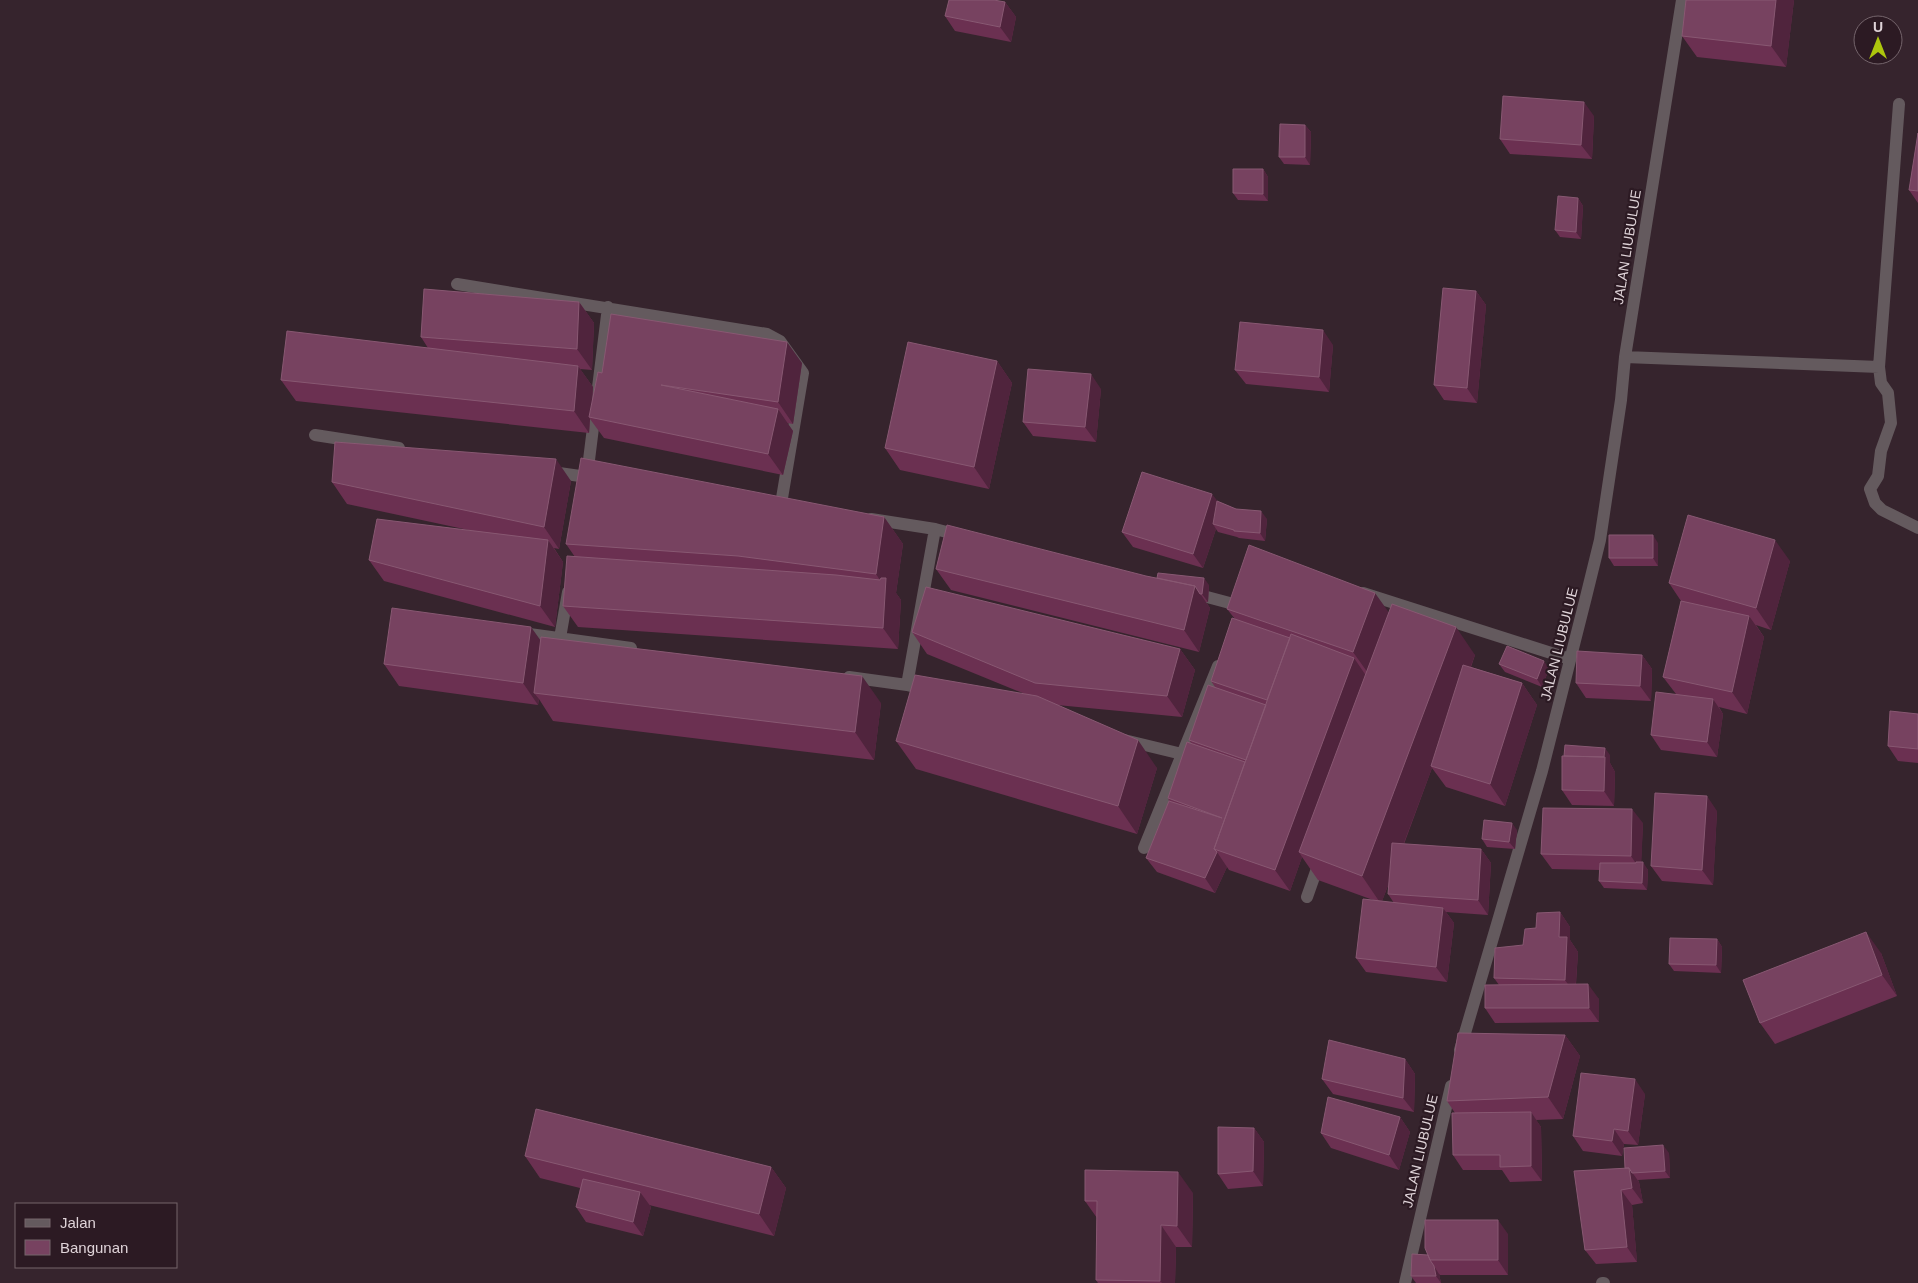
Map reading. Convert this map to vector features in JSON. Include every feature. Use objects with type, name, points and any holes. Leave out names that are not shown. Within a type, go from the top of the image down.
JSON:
[{"type":"street","name":"JALAN LIUBULUE","points":[[1405,1283],[1437,1140],[1470,1012],[1542,771],[1600,540],[1625,357],[1682,0]]},
{"type":"street","points":[[1899,104],[1879,367],[1881,383],[1888,393],[1890,423],[1881,451],[1878,476],[1870,489],[1875,503],[1882,510],[1918,528]]},
{"type":"street","points":[[457,284],[767,334],[780,341],[802,374],[781,505]]},
{"type":"street","points":[[586,482],[608,307]]},
{"type":"street","points":[[1625,357],[1879,367]]},
{"type":"street","points":[[315,435],[412,450]]},
{"type":"street","points":[[538,470],[586,482],[606,480]]},
{"type":"street","points":[[858,517],[935,529],[976,540]]},
{"type":"street","points":[[907,685],[935,529]]},
{"type":"street","points":[[560,638],[570,582]]},
{"type":"street","points":[[1352,589],[1404,611],[1570,659]]},
{"type":"street","points":[[1183,591],[1240,606]]},
{"type":"street","points":[[512,631],[647,650]]},
{"type":"street","points":[[1144,848],[1224,650]]},
{"type":"street","points":[[839,676],[907,685],[935,692]]},
{"type":"street","points":[[1116,738],[1182,754]]},
{"type":"street","points":[[1307,897],[1323,850]]},
{"type":"building","points":[[949,0],[994,0],[1005,2],[1000,27],[945,16]]},
{"type":"building","points":[[1686,0],[1776,0],[1771,46],[1682,36]]},
{"type":"building","points":[[1503,96],[1584,102],[1581,145],[1500,139]]},
{"type":"building","points":[[1280,124],[1305,125],[1305,157],[1279,157]]},
{"type":"building","points":[[1918,133],[1918,191],[1909,190]]},
{"type":"building","points":[[1233,169],[1263,169],[1263,194],[1233,193]]},
{"type":"building","points":[[1558,196],[1578,198],[1576,232],[1555,230]]},
{"type":"building","points":[[1443,288],[1476,291],[1467,388],[1434,385]]},
{"type":"building","points":[[424,289],[579,302],[577,349],[421,337]]},
{"type":"building","points":[[611,314],[787,342],[778,402],[661,385],[778,409],[768,454],[589,417],[598,372],[602,373]]},
{"type":"building","points":[[1240,322],[1323,330],[1319,377],[1235,370]]},
{"type":"building","points":[[287,331],[578,366],[574,411],[281,380]]},
{"type":"building","points":[[908,342],[997,361],[974,467],[885,448]]},
{"type":"building","points":[[1028,369],[1091,374],[1085,427],[1023,422]]},
{"type":"building","points":[[335,442],[556,459],[544,527],[332,482]]},
{"type":"building","points":[[581,458],[884,517],[876,574],[738,556],[566,544]]},
{"type":"building","points":[[1142,472],[1212,494],[1193,554],[1122,532]]},
{"type":"building","points":[[1217,501],[1236,509],[1261,511],[1260,533],[1234,531],[1213,524]]},
{"type":"building","points":[[1688,515],[1775,540],[1756,608],[1669,583]]},
{"type":"building","points":[[377,519],[548,540],[540,606],[369,560]]},
{"type":"building","points":[[947,525],[1146,576],[1195,586],[1184,630],[936,569]]},
{"type":"building","points":[[1609,535],[1653,535],[1653,558],[1609,558]]},
{"type":"building","points":[[1249,545],[1375,593],[1353,652],[1227,609]]},
{"type":"building","points":[[567,556],[836,575],[880,580],[881,578],[886,578],[883,628],[563,606]]},
{"type":"building","points":[[1158,573],[1204,578],[1202,594],[1200,594],[1195,586],[1157,578]]},
{"type":"building","points":[[926,587],[1180,649],[1167,696],[1035,683],[912,632]]},
{"type":"building","points":[[1681,601],[1749,616],[1732,692],[1663,677]]},
{"type":"building","points":[[1392,604],[1456,627],[1362,876],[1299,852]]},
{"type":"building","points":[[392,608],[531,627],[523,683],[384,664]]},
{"type":"building","points":[[1232,618],[1290,638],[1267,700],[1211,681]]},
{"type":"building","points":[[1291,634],[1354,658],[1275,870],[1214,849]]},
{"type":"building","points":[[541,637],[862,676],[855,732],[534,693]]},
{"type":"building","points":[[1507,646],[1544,661],[1537,679],[1499,664]]},
{"type":"building","points":[[1577,651],[1642,655],[1640,686],[1576,683]]},
{"type":"building","points":[[1463,665],[1522,683],[1490,784],[1431,766]]},
{"type":"building","points":[[915,675],[1037,696],[1138,740],[1118,806],[896,741]]},
{"type":"building","points":[[1208,685],[1266,705],[1246,760],[1189,740]]},
{"type":"building","points":[[1656,692],[1713,699],[1707,742],[1651,735]]},
{"type":"building","points":[[1890,711],[1918,714],[1918,749],[1888,746]]},
{"type":"building","points":[[1187,742],[1245,762],[1214,849],[1217,852],[1205,878],[1146,858],[1169,801],[1222,818],[1168,798]]},
{"type":"building","points":[[1565,745],[1605,748],[1604,757],[1564,756]]},
{"type":"building","points":[[1562,756],[1605,757],[1604,791],[1562,790]]},
{"type":"building","points":[[1655,793],[1707,796],[1702,870],[1651,866]]},
{"type":"building","points":[[1543,808],[1632,809],[1631,856],[1541,854]]},
{"type":"building","points":[[1484,820],[1512,823],[1509,842],[1482,839]]},
{"type":"building","points":[[1392,843],[1481,849],[1478,900],[1388,894]]},
{"type":"building","points":[[1643,862],[1642,883],[1599,881],[1600,863]]},
{"type":"building","points":[[1363,899],[1443,908],[1436,967],[1356,958]]},
{"type":"building","points":[[1560,912],[1559,937],[1567,937],[1565,980],[1494,978],[1495,948],[1523,945],[1525,929],[1536,928],[1537,913]]},
{"type":"building","points":[[1866,932],[1882,975],[1760,1023],[1743,980]]},
{"type":"building","points":[[1670,938],[1717,939],[1716,965],[1669,964]]},
{"type":"building","points":[[1588,984],[1589,1008],[1485,1008],[1485,985]]},
{"type":"building","points":[[1458,1033],[1565,1035],[1548,1097],[1447,1101]]},
{"type":"building","points":[[1329,1040],[1405,1059],[1403,1098],[1322,1079]]},
{"type":"building","points":[[1581,1073],[1635,1079],[1628,1131],[1614,1129],[1612,1141],[1573,1136]]},
{"type":"building","points":[[1328,1097],[1400,1117],[1389,1155],[1321,1133]]},
{"type":"building","points":[[536,1109],[771,1167],[759,1214],[525,1156]]},
{"type":"building","points":[[1531,1112],[1531,1166],[1500,1167],[1500,1155],[1453,1155],[1452,1113]]},
{"type":"building","points":[[1218,1127],[1254,1128],[1253,1171],[1218,1174]]},
{"type":"building","points":[[1663,1145],[1665,1171],[1632,1173],[1629,1168],[1625,1168],[1624,1148]]},
{"type":"building","points":[[1629,1168],[1632,1188],[1621,1190],[1627,1247],[1585,1250],[1574,1171]]},
{"type":"building","points":[[1085,1170],[1178,1172],[1177,1226],[1161,1225],[1160,1281],[1096,1280],[1097,1201],[1085,1201]]},
{"type":"building","points":[[583,1179],[640,1192],[633,1222],[576,1207]]},
{"type":"building","points":[[1425,1220],[1498,1220],[1498,1260],[1430,1260],[1425,1248]]},
{"type":"building","points":[[1412,1254],[1428,1255],[1434,1266],[1436,1276],[1411,1276]]}]
